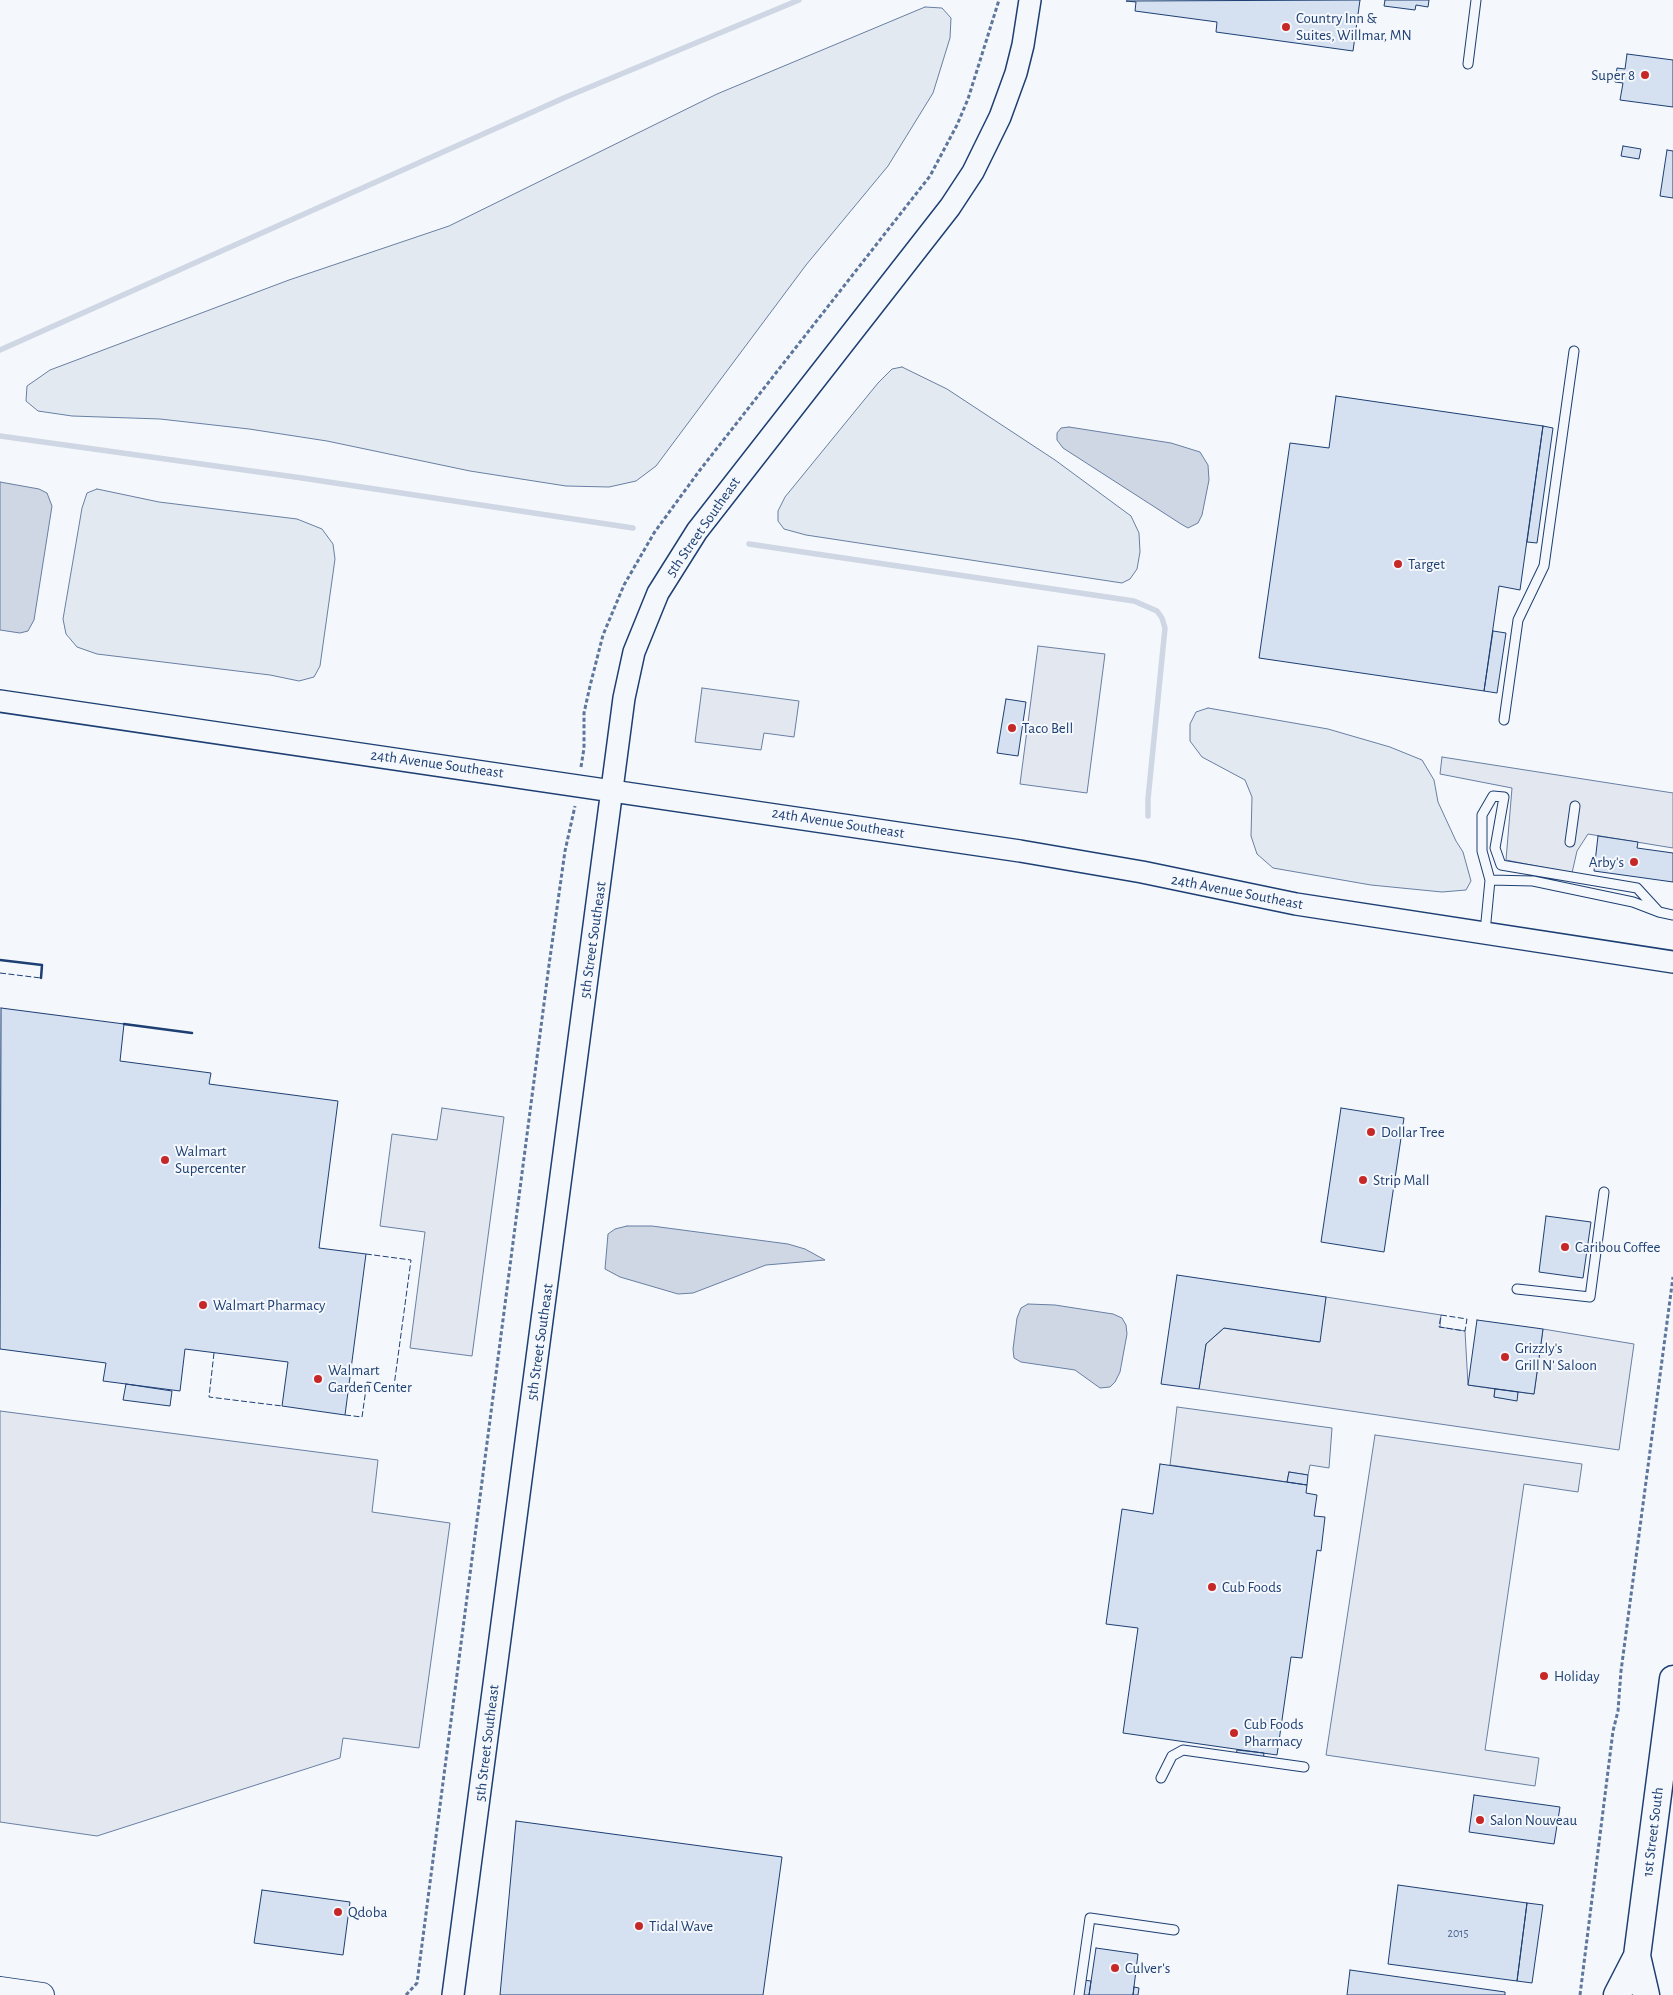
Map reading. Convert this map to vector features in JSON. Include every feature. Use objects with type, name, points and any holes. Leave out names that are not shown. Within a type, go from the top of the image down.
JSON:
[{"type":"main road","name":"1st Street South","points":[[1617,1995],[1637,1956],[1673,1679]]},
{"type":"main road","name":"1st Street South","points":[[1637,1956],[1646,1995]]},
{"type":"main road","points":[[0,1989],[42,1995]]},
{"type":"street","name":"5th Street Southeast","points":[[453,1995],[629,673],[641,632],[658,593],[697,531],[960,192],[990,139],[1003,110],[1021,52],[1030,0]]},
{"type":"street","name":"24th Avenue Southeast","points":[[0,700],[1020,851],[1142,872],[1280,901],[1673,962]]},
{"type":"lane","points":[[1468,64],[1476,0]]},
{"type":"lane","points":[[1504,720],[1518,620],[1544,566],[1574,351]]},
{"type":"lane","points":[[1485,934],[1490,880],[1482,851],[1481,829],[1482,815],[1493,796],[1504,797],[1495,848],[1501,865],[1637,888],[1659,912]]},
{"type":"lane","points":[[1570,842],[1575,806]]},
{"type":"lane","points":[[1481,829],[1498,833]]},
{"type":"lane","points":[[1490,880],[1533,881],[1632,902],[1673,915]]},
{"type":"lane","points":[[1516,1289],[1590,1297],[1604,1192]]},
{"type":"lane","points":[[1161,1778],[1172,1756],[1183,1750],[1304,1767]]},
{"type":"lane","points":[[1079,1995],[1090,1918],[1174,1930]]},
{"type":"path","points":[[406,1995],[417,1983],[552,946],[565,851],[584,748],[584,713],[603,635],[624,585],[654,533],[930,176],[957,125],[968,99],[999,0]]},
{"type":"path","points":[[1580,1995],[1673,1277]]},
{"type":"shaded area","points":[[925,7],[942,8],[951,18],[950,38],[933,93],[888,166],[806,265],[656,466],[636,481],[609,487],[566,486],[470,471],[327,441],[249,429],[160,419],[72,416],[38,411],[26,401],[27,386],[50,370],[289,280],[449,226],[717,94]]},
{"type":"shaded area","points":[[902,367],[947,389],[1055,460],[1131,516],[1139,533],[1140,552],[1137,569],[1130,579],[1122,583],[806,535],[784,529],[778,521],[778,511],[785,497],[878,383],[892,369]]},
{"type":"shaded area","points":[[1069,427],[1171,443],[1200,452],[1208,465],[1209,480],[1202,515],[1198,523],[1188,528],[1063,448],[1057,440],[1057,433],[1061,428]]},
{"type":"shaded area","points":[[0,482],[39,489],[47,493],[52,506],[34,620],[28,631],[20,633],[0,630]]},
{"type":"shaded area","points":[[97,489],[159,502],[297,519],[322,529],[333,544],[335,559],[320,666],[314,677],[299,681],[270,675],[97,654],[77,647],[66,634],[63,619],[82,508],[87,493]]},
{"type":"shaded area","points":[[1038,646],[1105,654],[1087,793],[1020,784]]},
{"type":"shaded area","points":[[702,688],[799,701],[794,737],[764,733],[761,750],[695,742]]},
{"type":"shaded area","points":[[1208,708],[1328,729],[1390,747],[1422,760],[1434,780],[1438,802],[1463,852],[1471,881],[1466,890],[1442,892],[1371,885],[1273,868],[1257,854],[1251,836],[1252,797],[1245,780],[1202,757],[1190,741],[1190,724],[1196,712]]},
{"type":"shaded area","points":[[1442,757],[1673,793],[1673,848],[1588,834],[1577,851],[1572,873],[1506,860],[1512,788],[1440,774]]},
{"type":"shaded area","points":[[442,1108],[504,1117],[472,1356],[410,1348],[425,1232],[380,1226],[392,1134],[437,1140]]},
{"type":"shaded area","points":[[627,1226],[652,1226],[788,1244],[805,1249],[825,1260],[766,1265],[693,1293],[678,1294],[620,1277],[605,1269],[608,1234],[615,1229]]},
{"type":"shaded area","points":[[1326,1297],[1441,1315],[1440,1327],[1465,1331],[1468,1385],[1495,1389],[1494,1397],[1516,1400],[1518,1392],[1534,1394],[1543,1329],[1634,1344],[1619,1450],[1199,1389],[1206,1344],[1224,1328],[1319,1342]]},
{"type":"shaded area","points":[[1028,1304],[1055,1305],[1113,1314],[1122,1318],[1126,1325],[1127,1334],[1120,1372],[1115,1382],[1110,1387],[1100,1388],[1075,1370],[1021,1362],[1014,1358],[1013,1349],[1017,1318],[1021,1308]]},
{"type":"shaded area","points":[[1177,1407],[1332,1428],[1329,1468],[1310,1465],[1308,1475],[1289,1472],[1287,1482],[1170,1465]]},
{"type":"shaded area","points":[[0,1411],[378,1460],[372,1512],[450,1523],[419,1748],[343,1738],[340,1758],[97,1836],[0,1822]]},
{"type":"shaded area","points":[[1375,1435],[1582,1464],[1578,1492],[1524,1484],[1485,1750],[1539,1758],[1535,1786],[1326,1755]]},
{"type":"building","name":"Country Inn & Suites, Willmar, MN","points":[[1360,0],[1353,51],[1216,32],[1217,22],[1135,11],[1136,2],[1126,1]]},
{"type":"building","points":[[1385,0],[1429,0],[1428,7],[1416,5],[1415,10],[1384,6]]},
{"type":"building","name":"Super 8","points":[[1627,54],[1673,60],[1673,107],[1620,100],[1623,83],[1615,82],[1617,68],[1625,69]]},
{"type":"building","points":[[1623,146],[1641,149],[1639,159],[1621,156]]},
{"type":"building","points":[[1667,150],[1673,151],[1673,198],[1660,196]]},
{"type":"building","name":"Target","points":[[1336,396],[1543,426],[1520,590],[1499,586],[1484,691],[1259,658],[1290,443],[1329,448]]},
{"type":"building","points":[[1543,426],[1553,428],[1537,543],[1527,542]]},
{"type":"building","points":[[1493,631],[1506,633],[1497,693],[1484,691]]},
{"type":"building","name":"Taco Bell","points":[[1006,699],[1026,702],[1018,756],[997,753]]},
{"type":"building","name":"Arby's","points":[[1598,836],[1638,842],[1637,848],[1673,853],[1673,882],[1594,871]]},
{"type":"building","name":"Walmart Supercenter","points":[[1,1008],[124,1024],[120,1061],[211,1073],[209,1084],[338,1101],[319,1248],[366,1254],[345,1415],[282,1406],[288,1362],[185,1349],[180,1391],[103,1381],[106,1363],[0,1349]]},
{"type":"building","name":"Strip Mall","points":[[1341,1108],[1404,1118],[1384,1252],[1321,1242]]},
{"type":"building","name":"Caribou Coffee","points":[[1546,1216],[1591,1222],[1583,1278],[1539,1272]]},
{"type":"building","points":[[1177,1275],[1326,1297],[1320,1342],[1224,1328],[1206,1344],[1199,1389],[1161,1384]]},
{"type":"building","name":"Grizzly's Grill N' Saloon","points":[[1477,1320],[1543,1329],[1534,1394],[1468,1385]]},
{"type":"building","points":[[126,1384],[172,1391],[170,1406],[123,1400]]},
{"type":"building","points":[[1495,1389],[1518,1392],[1517,1401],[1494,1397]]},
{"type":"building","name":"Cub Foods","points":[[1160,1464],[1307,1485],[1306,1493],[1317,1495],[1314,1516],[1325,1517],[1321,1551],[1317,1550],[1302,1658],[1291,1657],[1277,1755],[1123,1733],[1138,1628],[1106,1624],[1122,1509],[1153,1514]]},
{"type":"building","points":[[1289,1472],[1308,1475],[1307,1485],[1287,1482]]},
{"type":"building","points":[[1237,1750],[1264,1753],[1263,1761],[1236,1757]]},
{"type":"building","points":[[1474,1795],[1560,1807],[1554,1844],[1469,1832]]},
{"type":"building","name":"Tidal Wave","points":[[516,1821],[782,1857],[763,1995],[500,1995]]},
{"type":"building","points":[[1398,1885],[1527,1903],[1517,1981],[1388,1964]]},
{"type":"building","points":[[262,1890],[350,1902],[343,1955],[254,1943]]},
{"type":"building","points":[[1527,1903],[1543,1905],[1532,1983],[1517,1981]]},
{"type":"building","name":"Culver's","points":[[1096,1948],[1138,1954],[1133,1995],[1089,1995]]},
{"type":"building","points":[[1350,1970],[1505,1992],[1505,1995],[1347,1995]]},
{"type":"building","points":[[1083,1980],[1091,1981],[1089,1995],[1081,1995]]},
{"type":"building","points":[[1134,1987],[1139,1988],[1138,1995],[1133,1995]]},
{"type":"waterway","points":[[0,350],[566,97],[799,0]]},
{"type":"waterway","points":[[0,436],[302,478],[633,528]]},
{"type":"waterway","points":[[749,544],[1134,601],[1157,611],[1162,618],[1165,628],[1148,799],[1148,816]]},
{"type":"fence","points":[[0,973],[41,978]]},
{"type":"fence","points":[[345,1415],[362,1417],[367,1382],[394,1386],[411,1260],[366,1254]]},
{"type":"fence","points":[[1441,1315],[1467,1319],[1465,1331],[1439,1327],[1441,1315]]},
{"type":"fence","points":[[214,1353],[209,1397],[282,1406]]},
{"type":"wall","points":[[0,960],[42,965],[41,978]]},
{"type":"wall","points":[[124,1024],[192,1033]]},
{"type":"place","name":"Country Inn & Suites, Willmar, MN","points":[[1286,27]]},
{"type":"place","name":"Super 8","points":[[1645,75]]},
{"type":"place","name":"Target","points":[[1398,564]]},
{"type":"place","name":"Taco Bell","points":[[1012,728]]},
{"type":"place","name":"Arby's","points":[[1634,862]]},
{"type":"place","name":"Dollar Tree","points":[[1371,1132]]},
{"type":"place","name":"Walmart Supercenter","points":[[165,1160]]},
{"type":"place","name":"Strip Mall","points":[[1363,1180]]},
{"type":"place","name":"Caribou Coffee","points":[[1565,1247]]},
{"type":"place","name":"Walmart Pharmacy","points":[[203,1305]]},
{"type":"place","name":"Grizzly's Grill N' Saloon","points":[[1505,1357]]},
{"type":"place","name":"Walmart Garden Center","points":[[318,1379]]},
{"type":"place","name":"Cub Foods","points":[[1212,1587]]},
{"type":"place","name":"Holiday","points":[[1544,1676]]},
{"type":"place","name":"Cub Foods Pharmacy","points":[[1234,1733]]},
{"type":"place","name":"Salon Nouveau","points":[[1480,1820]]},
{"type":"place","name":"Qdoba","points":[[338,1912]]},
{"type":"place","name":"Tidal Wave","points":[[639,1926]]},
{"type":"place","name":"Culver's","points":[[1115,1968]]}]
